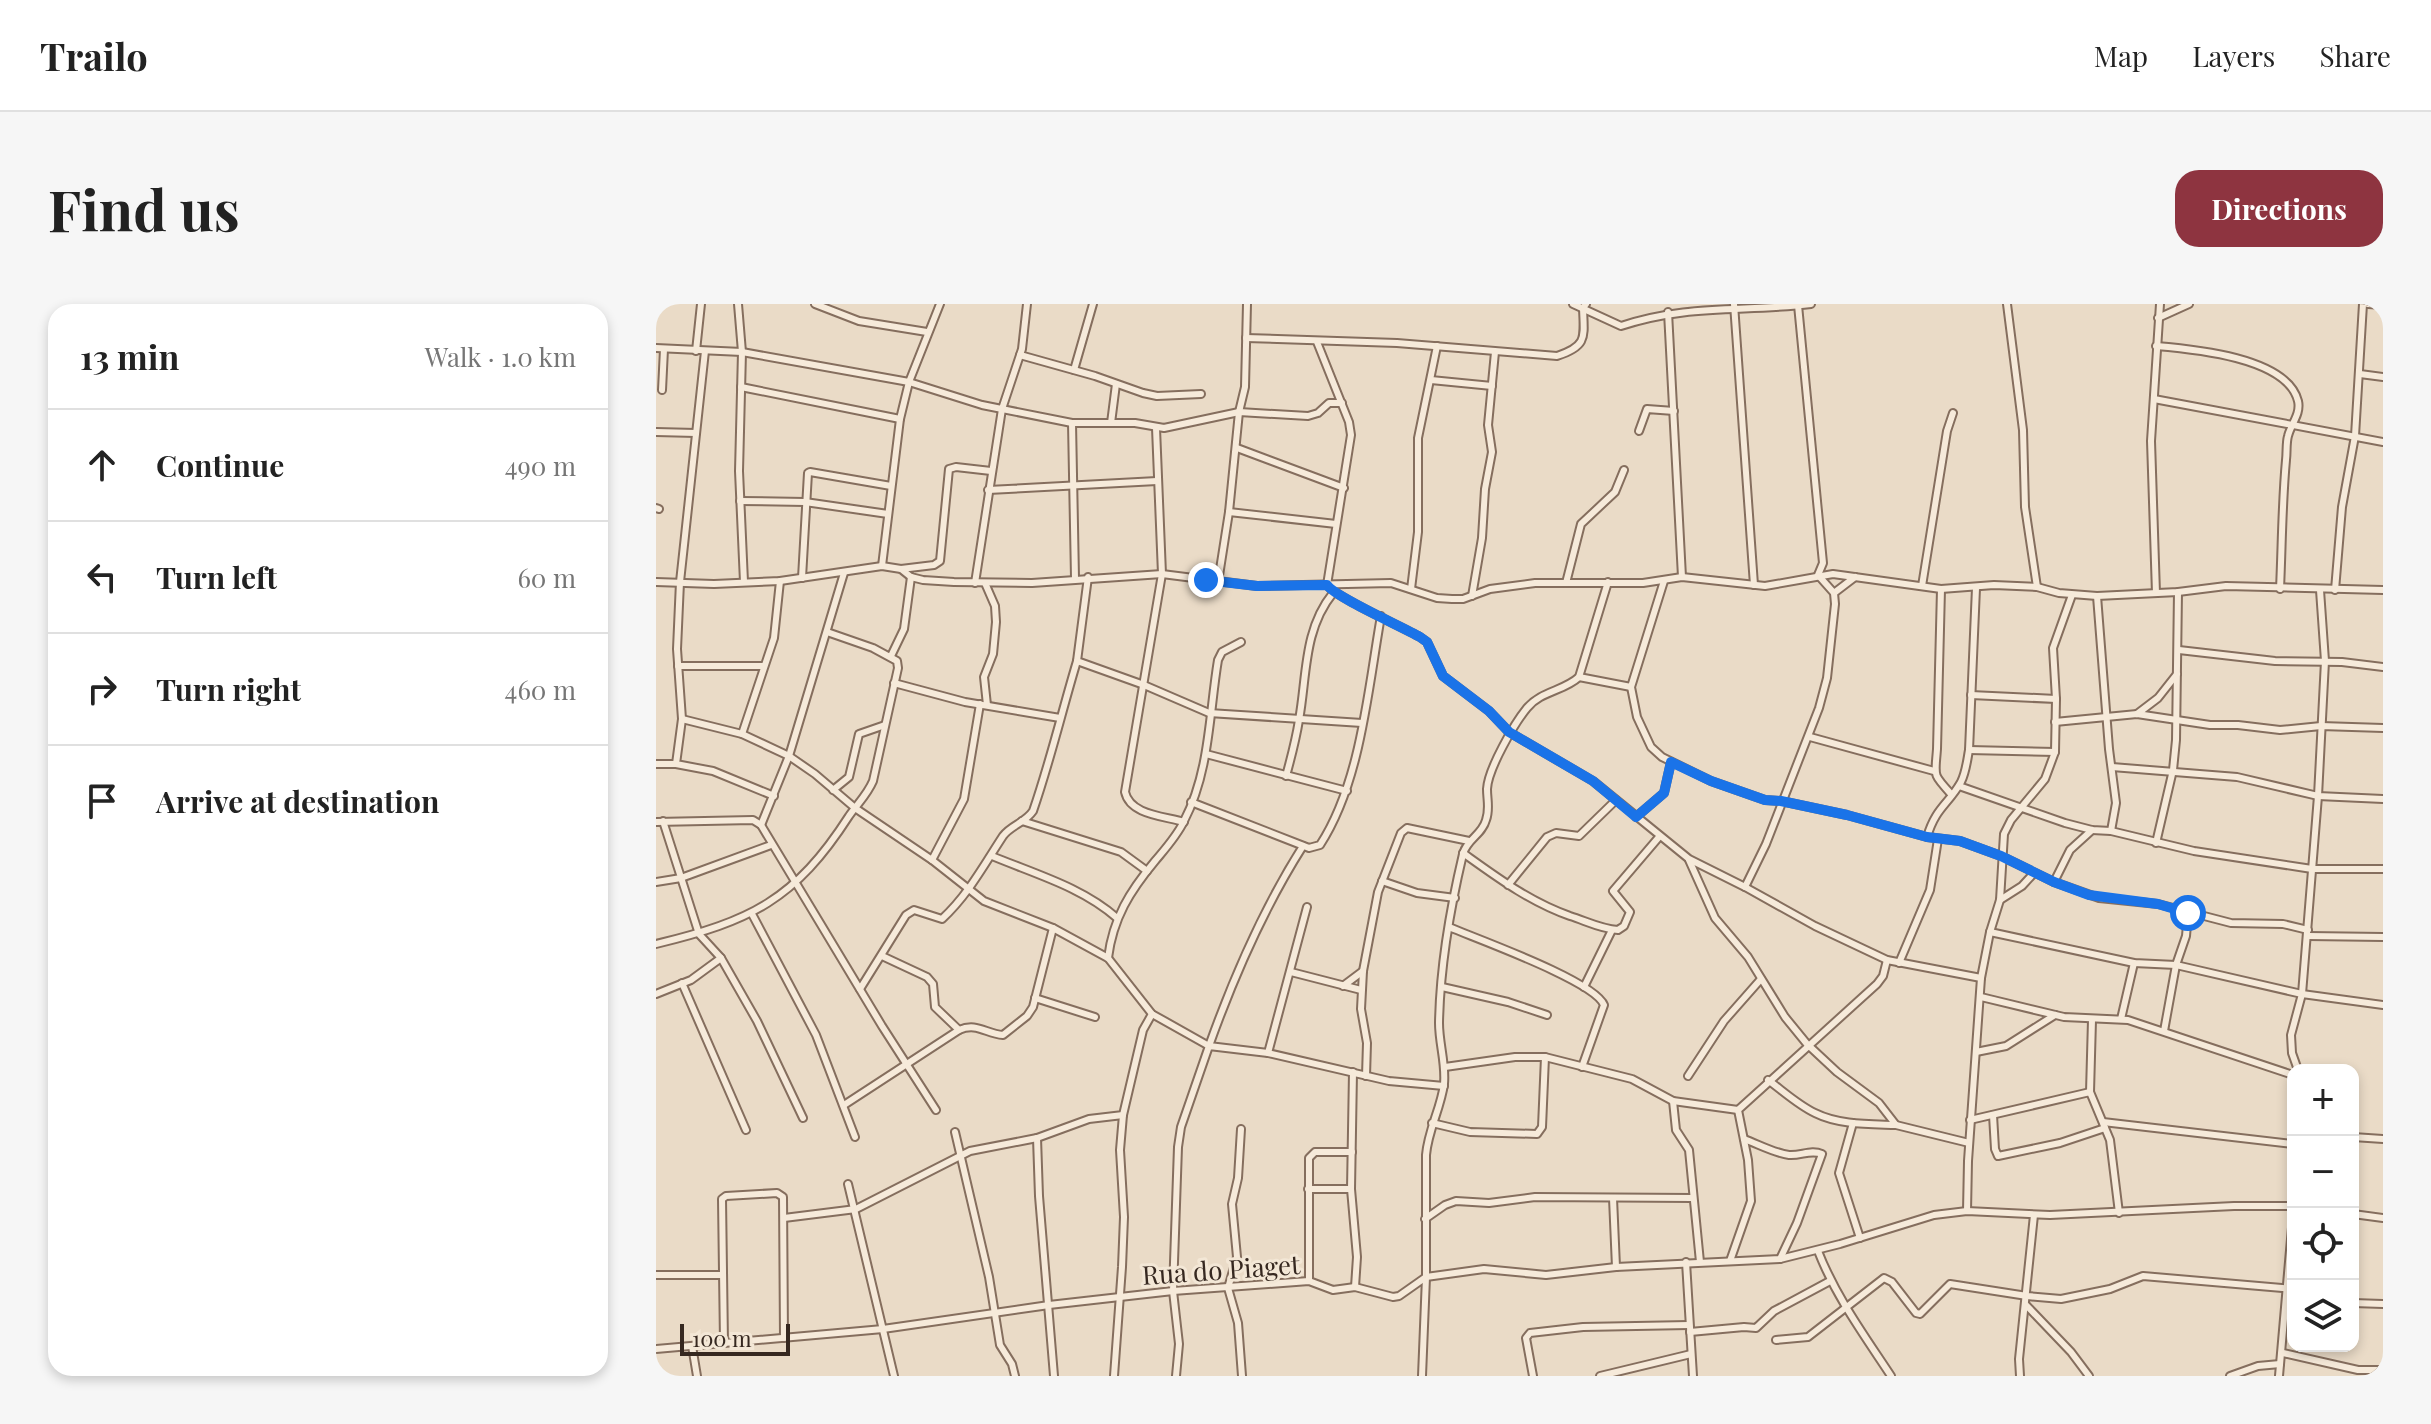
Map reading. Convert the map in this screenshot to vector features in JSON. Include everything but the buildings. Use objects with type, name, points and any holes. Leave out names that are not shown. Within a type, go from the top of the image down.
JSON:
[{"type":"street","points":[[696,351],[701,304]]},
{"type":"street","points":[[738,304],[742,352],[740,501],[744,582]]},
{"type":"street","points":[[815,304],[833,308],[859,321],[927,332]]},
{"type":"street","points":[[882,566],[900,419],[909,382],[940,304]]},
{"type":"street","points":[[975,583],[1002,409],[1020,355],[1027,304]]},
{"type":"street","points":[[1074,370],[1093,304]]},
{"type":"street","points":[[1218,582],[1247,368],[1247,304]]},
{"type":"street","points":[[1573,304],[1584,306],[1621,326],[1641,318],[1692,308],[1811,304]]},
{"type":"street","points":[[2007,304],[2023,430],[2025,507],[2037,587]]},
{"type":"street","points":[[2156,593],[2151,441],[2160,304]]},
{"type":"street","points":[[2158,318],[2189,304]]},
{"type":"street","points":[[2335,590],[2342,507],[2355,436],[2366,304],[2383,305]]},
{"type":"street","points":[[1798,305],[1823,563],[1818,575]]},
{"type":"street","points":[[1246,338],[1437,346],[1557,356],[1578,348],[1583,339],[1584,306]]},
{"type":"street","points":[[1734,306],[1754,585]]},
{"type":"street","points":[[1668,312],[1682,577]]},
{"type":"street","points":[[1317,342],[1342,403],[1351,435],[1327,585],[1333,593],[1427,642],[1443,676],[1489,711],[1509,732],[1593,781],[1689,859],[1797,917],[1887,960],[1981,978]]},
{"type":"street","points":[[1411,589],[1418,532],[1418,438],[1437,346]]},
{"type":"street","points":[[2156,346],[2222,355],[2267,368],[2279,376],[2297,397],[2297,415],[2288,436],[2285,467],[2280,589]]},
{"type":"street","points":[[656,348],[742,352],[909,382],[1002,409],[1072,423],[1135,423],[1156,428],[1174,427],[1239,412],[1308,416],[1318,413],[1329,403],[1342,403]]},
{"type":"street","points":[[662,390],[664,349]]},
{"type":"street","points":[[676,764],[682,719],[678,666],[680,582],[705,351]]},
{"type":"street","points":[[1472,596],[1492,452],[1488,425],[1495,352]]},
{"type":"street","points":[[1020,355],[1157,396],[1201,394]]},
{"type":"street","points":[[2360,374],[2383,377]]},
{"type":"street","points":[[1431,380],[1492,386]]},
{"type":"street","points":[[1111,423],[1116,384]]},
{"type":"street","points":[[741,387],[900,419]]},
{"type":"street","points":[[2154,399],[2383,442]]},
{"type":"street","points":[[1639,431],[1647,409],[1674,411]]},
{"type":"street","points":[[1922,586],[1947,431],[1953,413]]},
{"type":"street","points":[[1072,423],[1075,578]]},
{"type":"street","points":[[1156,428],[1162,574],[1125,792],[1127,800],[1138,809],[1184,822]]},
{"type":"street","points":[[656,432],[696,433]]},
{"type":"street","points":[[1237,448],[1344,488]]},
{"type":"street","points":[[656,582],[780,581],[882,566],[901,569],[934,565],[940,561],[949,469],[991,471]]},
{"type":"street","points":[[1566,583],[1581,524],[1615,492],[1624,470]]},
{"type":"street","points":[[802,578],[808,473],[891,486]]},
{"type":"street","points":[[988,490],[1157,481]]},
{"type":"street","points":[[740,501],[805,502],[888,514]]},
{"type":"street","points":[[1229,512],[1336,524]]},
{"type":"street","points":[[1823,563],[1833,574]]},
{"type":"street","points":[[901,569],[911,577],[923,580],[975,583],[1032,583],[1162,574],[1257,586],[1391,583],[1437,598],[1463,599],[1510,586],[1664,581],[1682,577],[1754,585],[1792,583],[1833,574],[1941,589],[1994,585],[2037,587],[2072,595],[2097,596],[2226,586],[2383,590]]},
{"type":"street","points":[[761,825],[789,756],[844,573]]},
{"type":"street","points":[[1745,887],[1810,737],[1827,678],[1834,593],[1818,575]]},
{"type":"street","points":[[891,656],[904,629],[911,577]]},
{"type":"street","points":[[860,989],[910,911],[942,919],[958,905],[1005,834],[1033,811],[1052,758],[1077,661],[1088,577]]},
{"type":"street","points":[[1834,593],[1855,577]]},
{"type":"street","points":[[742,734],[774,638],[780,581]]},
{"type":"street","points":[[1664,581],[1631,687],[1634,709],[1651,747],[1671,762],[1711,781],[1765,800],[1847,815],[1927,837],[1960,841],[2099,898],[2148,902],[2231,923],[2283,924],[2308,933],[2383,937]]},
{"type":"street","points":[[1579,677],[1608,582]]},
{"type":"street","points":[[932,860],[964,799],[983,705],[984,677],[993,654],[995,606],[985,583]]},
{"type":"street","points":[[1927,837],[1932,819],[1959,786],[1965,773],[1969,750],[1976,588]]},
{"type":"street","points":[[1941,589],[1934,771],[1951,794]]},
{"type":"street","points":[[2296,1064],[2291,1035],[2302,994],[2308,933],[2325,661],[2320,590]]},
{"type":"street","points":[[2156,843],[2173,770],[2179,650],[2178,592]]},
{"type":"street","points":[[1286,776],[1300,720],[1305,660],[1321,608],[1333,593]]},
{"type":"street","points":[[1967,1211],[1970,1120],[1981,978],[2000,900],[2001,856],[2007,827],[2045,779],[2055,752],[2053,648],[2072,595]]},
{"type":"street","points":[[2097,596],[2116,803],[2111,831]]},
{"type":"street","points":[[1191,802],[1309,848],[1320,845],[1347,791],[1381,616]]},
{"type":"street","points":[[656,944],[699,934],[752,914],[795,884],[823,856],[855,808],[866,797],[873,781],[897,661],[827,632]]},
{"type":"street","points":[[1108,958],[1121,907],[1184,822],[1206,754],[1218,660],[1222,652],[1241,642]]},
{"type":"street","points":[[2179,650],[2288,662],[2325,661],[2383,667]]},
{"type":"street","points":[[1077,661],[1209,713],[1362,723]]},
{"type":"street","points":[[678,666],[764,666]]},
{"type":"street","points":[[2137,714],[2158,698],[2178,673]]},
{"type":"street","points":[[1422,1376],[1426,1155],[1444,1086],[1445,1067],[1439,1026],[1442,987],[1463,853],[1469,841],[1484,827],[1489,810],[1487,787],[1509,732],[1534,700],[1579,677],[1631,687]]},
{"type":"street","points":[[894,683],[983,705],[1060,718]]},
{"type":"street","points":[[1971,695],[2056,699]]},
{"type":"street","points":[[2055,722],[2137,714],[2280,730],[2321,726],[2383,728]]},
{"type":"street","points":[[682,719],[742,734],[789,756],[984,901],[1053,928],[1108,958],[1152,1014],[1209,1046],[1268,1053],[1366,1076],[1444,1086]]},
{"type":"street","points":[[833,790],[849,777],[859,734],[885,725]]},
{"type":"street","points":[[1810,737],[1934,771]]},
{"type":"street","points":[[1969,750],[2055,752]]},
{"type":"street","points":[[1206,754],[1347,791]]},
{"type":"street","points":[[1636,817],[1664,793],[1671,762]]},
{"type":"street","points":[[656,764],[676,764],[713,771],[774,796]]},
{"type":"street","points":[[2112,767],[2173,770],[2261,781],[2318,796],[2383,799]]},
{"type":"street","points":[[1959,786],[2092,830],[2111,831],[2156,843],[2312,869],[2383,869]]},
{"type":"street","points":[[1508,885],[1547,837],[1556,833],[1579,836],[1616,800]]},
{"type":"street","points":[[803,1118],[757,1021],[721,958],[699,934],[660,822],[753,820],[761,825],[936,1110]]},
{"type":"street","points":[[1022,821],[1121,852],[1147,871]]},
{"type":"street","points":[[1366,1076],[1367,1043],[1361,990],[1363,971],[1375,902],[1403,830],[1407,828],[1469,841]]},
{"type":"street","points":[[2054,882],[2074,845],[2092,830]]},
{"type":"street","points":[[1463,853],[1542,906],[1612,930],[1621,930],[1630,912],[1614,894],[1614,889],[1659,837]]},
{"type":"street","points":[[1899,963],[1930,890],[1938,839]]},
{"type":"street","points":[[656,882],[681,878],[771,845]]},
{"type":"street","points":[[1176,1376],[1179,1344],[1173,1291],[1181,1127],[1242,957],[1265,916],[1274,891],[1303,846]]},
{"type":"street","points":[[992,856],[1082,893],[1117,918]]},
{"type":"street","points":[[1689,859],[1715,918],[1748,957],[1785,1017],[1807,1044],[1837,1072],[1879,1103],[1896,1125]]},
{"type":"street","points":[[2000,900],[2022,886],[2034,873]]},
{"type":"street","points":[[1382,881],[1417,893],[1455,898]]},
{"type":"street","points":[[1268,1053],[1307,907]]},
{"type":"street","points":[[2164,1031],[2176,965],[2186,936],[2188,913]]},
{"type":"street","points":[[752,914],[816,1035],[855,1137]]},
{"type":"street","points":[[1449,927],[1536,962],[1602,999],[1604,1005],[1582,1067]]},
{"type":"street","points":[[844,1105],[968,1026],[1003,1035],[1030,1012],[1053,928]]},
{"type":"street","points":[[1584,987],[1612,930]]},
{"type":"street","points":[[1990,932],[2134,963],[2176,965],[2302,994],[2383,1005]]},
{"type":"street","points":[[882,956],[927,977],[933,984],[935,1007],[959,1030]]},
{"type":"street","points":[[656,994],[682,983],[721,958]]},
{"type":"street","points":[[1738,1110],[1807,1044],[1877,984],[1883,976],[1887,960]]},
{"type":"street","points":[[2121,1019],[2134,963]]},
{"type":"street","points":[[1343,986],[1363,971]]},
{"type":"street","points":[[1291,972],[1361,990]]},
{"type":"street","points":[[1688,1076],[1724,1021],[1761,979]]},
{"type":"street","points":[[682,983],[746,1130]]},
{"type":"street","points":[[1442,987],[1508,1002],[1547,1015]]},
{"type":"street","points":[[1981,997],[2055,1015],[2092,1020],[2121,1019],[2287,1073]]},
{"type":"street","points":[[1035,998],[1095,1017]]},
{"type":"street","points":[[1114,1376],[1124,1217],[1120,1150],[1123,1115],[1143,1030],[1152,1014]]},
{"type":"street","points":[[1976,1052],[2006,1046],[2055,1015]]},
{"type":"street","points":[[2092,1020],[2090,1092],[2114,1159],[2119,1213]]},
{"type":"street","points":[[1445,1067],[1515,1057],[1545,1057],[1632,1079],[1673,1101],[1738,1110]]},
{"type":"street","points":[[1432,1123],[1470,1132],[1537,1134],[1542,1127],[1545,1057]]},
{"type":"street","points":[[1353,1072],[1351,1189],[1357,1257],[1355,1287]]},
{"type":"street","points":[[1768,1080],[1812,1112],[1853,1123],[1896,1125],[1969,1143]]},
{"type":"street","points":[[1970,1120],[2090,1092]]},
{"type":"street","points":[[1673,1101],[1676,1130],[1689,1150],[1700,1262]]},
{"type":"street","points":[[1730,1261],[1751,1201],[1750,1177],[1738,1110]]},
{"type":"street","points":[[784,1218],[856,1209],[970,1151],[1037,1138],[1089,1119],[1123,1115]]},
{"type":"street","points":[[1993,1115],[1998,1156],[2060,1143],[2104,1125],[2287,1143]]},
{"type":"street","points":[[1853,1123],[1839,1173],[1860,1238]]},
{"type":"street","points":[[1241,1129],[1238,1178],[1232,1204],[1237,1257],[1228,1288],[1238,1323],[1242,1376]]},
{"type":"street","points":[[955,1132],[989,1277],[1000,1345],[1012,1364],[1015,1376]]},
{"type":"street","points":[[2359,1137],[2383,1139]]},
{"type":"street","points":[[1037,1138],[1054,1376]]},
{"type":"street","points":[[1744,1139],[1783,1154],[1799,1155],[1816,1151],[1822,1154],[1797,1223],[1780,1259]]},
{"type":"street","points":[[1309,1281],[1308,1162],[1311,1154],[1352,1152]]},
{"type":"street","points":[[848,1184],[894,1376]]},
{"type":"street","points":[[1308,1189],[1351,1189]]},
{"type":"street","points":[[724,1343],[723,1198],[780,1193],[784,1218],[784,1338]]},
{"type":"street","points":[[1425,1219],[1456,1201],[1489,1203],[1535,1197],[1693,1198]]},
{"type":"street","points":[[1613,1198],[1616,1267]]},
{"type":"street","name":"Rua do Piaget","points":[[656,1349],[883,1329],[1173,1291],[1309,1281],[1333,1290],[1355,1287],[1393,1297],[1426,1277],[1484,1269],[1546,1275],[1686,1262],[1780,1259],[1818,1251],[1934,1215],[1967,1211],[2034,1215],[2287,1206]]},
{"type":"street","points":[[2020,1376],[2019,1359],[2034,1215]]},
{"type":"street","points":[[2359,1215],[2383,1218]]},
{"type":"street","points":[[1818,1251],[1845,1307],[1891,1376]]},
{"type":"street","points":[[1686,1262],[1693,1376]]},
{"type":"street","points":[[656,1275],[723,1275]]},
{"type":"street","points":[[1776,1340],[1808,1337],[1884,1278],[1892,1282],[1920,1314],[1950,1284],[2027,1296],[2072,1298],[2110,1289],[2143,1276],[2287,1288]]},
{"type":"street","points":[[1533,1376],[1526,1338],[1536,1331],[1583,1327],[1756,1328],[1774,1311],[1830,1281]]},
{"type":"street","points":[[2359,1303],[2383,1304]]},
{"type":"street","points":[[2026,1305],[2071,1352],[2089,1376]]},
{"type":"street","points":[[2279,1376],[2287,1316]]},
{"type":"street","points":[[692,1346],[697,1376]]},
{"type":"street","points":[[2283,1353],[2358,1370],[2383,1370]]},
{"type":"street","points":[[1600,1376],[1691,1354]]},
{"type":"street","points":[[2230,1376],[2258,1366],[2280,1364]]},
{"type":"route","points":[[1206,580],[1257,586],[1327,585],[1333,593],[1427,642],[1443,676],[1489,711],[1509,732],[1593,781],[1636,817],[1664,793],[1671,762],[1711,781],[1765,800],[1847,815],[1927,837],[1960,841],[2099,898],[2148,902],[2188,913]]}]
